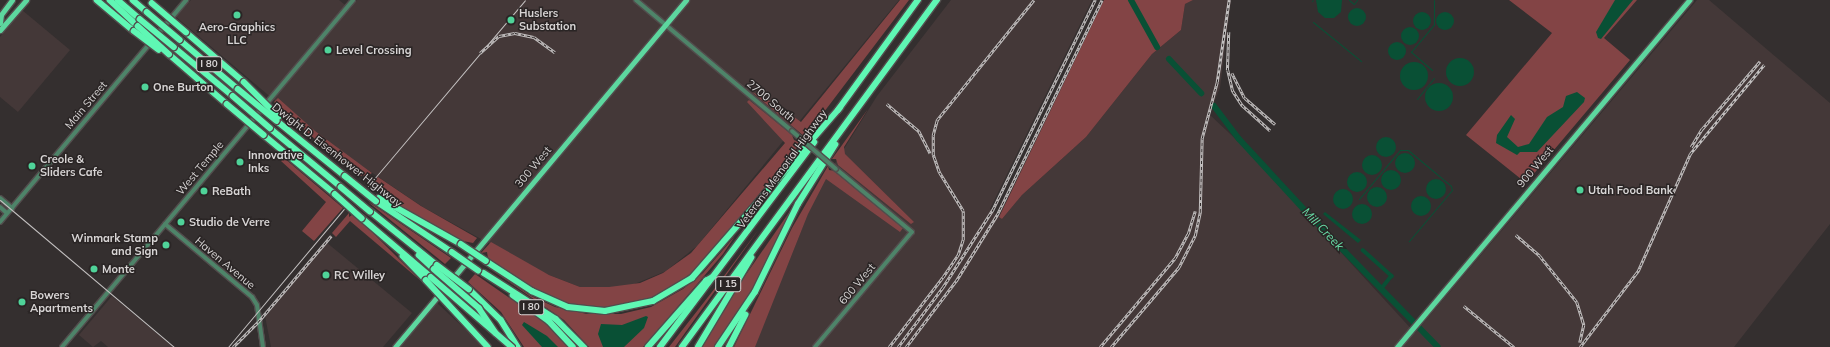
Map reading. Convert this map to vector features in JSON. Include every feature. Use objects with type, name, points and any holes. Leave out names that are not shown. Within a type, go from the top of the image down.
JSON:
[{"type":"highway","points":[[97,0],[136,28],[186,69],[335,194],[431,276],[487,327],[512,347]]},
{"type":"highway","points":[[110,0],[136,28]]},
{"type":"highway","name":"Dwight D. Eisenhower Highway","points":[[118,0],[436,267],[469,290],[494,311],[518,347]]},
{"type":"highway","name":"Dwight D. Eisenhower Highway","points":[[133,0],[238,89],[278,119],[345,176],[481,271],[548,321],[573,347]]},
{"type":"highway","name":"Veterans Memorial Highway","points":[[660,347],[717,274],[918,0]]},
{"type":"highway","name":"I 15","points":[[682,347],[937,0]]},
{"type":"highway","points":[[150,2],[244,82],[278,119]]},
{"type":"highway","points":[[378,199],[461,244],[532,292],[568,307],[605,311],[653,301],[692,278],[840,108]]},
{"type":"highway","points":[[729,347],[798,204],[853,116]]},
{"type":"highway","points":[[698,347],[774,221]]},
{"type":"highway","points":[[379,232],[488,347]]},
{"type":"highway","points":[[436,267],[479,308],[506,347]]},
{"type":"highway","points":[[481,271],[556,319],[584,347]]},
{"type":"highway","points":[[648,347],[706,281],[717,274]]},
{"type":"highway","points":[[718,347],[755,292]]},
{"type":"highway","points":[[487,327],[506,347]]},
{"type":"main road","points":[[0,22],[0,15],[12,0]]},
{"type":"main road","points":[[0,30],[26,0]]},
{"type":"main road","name":"300 West","points":[[395,347],[686,0]]},
{"type":"main road","name":"900 West","points":[[1397,347],[1690,0]]},
{"type":"street","name":"Main Street","points":[[0,222],[186,0]]},
{"type":"street","name":"West Temple","points":[[62,347],[352,0]]},
{"type":"street","name":"2700 South","points":[[636,0],[912,232]]},
{"type":"street","points":[[0,198],[12,208]]},
{"type":"street","points":[[0,207],[7,213]]},
{"type":"street","name":"Haven Avenue","points":[[165,224],[252,297],[257,306],[263,347]]},
{"type":"street","name":"600 West","points":[[815,347],[912,232]]},
{"type":"shaded area","points":[[191,0],[339,0],[350,9],[357,0],[899,0],[697,246],[666,271],[620,290],[580,287],[539,271],[423,207],[313,133],[176,17]]},
{"type":"shaded area","points":[[900,0],[909,0],[805,137],[752,92],[778,105],[801,122]]},
{"type":"shaded area","points":[[951,0],[1092,0],[990,209],[1002,219],[1022,195],[1086,137],[1152,54],[1181,30],[1185,4],[1193,0],[1231,0],[1220,88],[1209,114],[1246,149],[1415,333],[1697,0],[1709,0],[1830,103],[1830,224],[1734,347],[744,347],[802,216],[877,96]]},
{"type":"shaded area","points":[[1104,0],[1193,0],[1185,4],[1181,30],[1152,54],[1086,137],[1022,195],[1002,219],[999,217]]},
{"type":"shaded area","points":[[1316,0],[1342,0],[1341,12],[1334,18],[1325,18],[1318,12]]},
{"type":"shaded area","points":[[1509,0],[1637,0],[1604,38],[1630,60],[1526,183],[1466,135],[1552,33]]},
{"type":"shaded area","points":[[1615,0],[1633,0],[1601,39],[1598,38],[1596,32]]},
{"type":"shaded area","points":[[1357,8],[1363,11],[1366,17],[1363,23],[1357,26],[1351,23],[1348,17],[1351,11]]},
{"type":"shaded area","points":[[22,10],[70,50],[18,112],[0,97],[0,37]]},
{"type":"shaded area","points":[[1422,12],[1428,15],[1431,21],[1428,27],[1422,30],[1416,27],[1413,21],[1416,15]]},
{"type":"shaded area","points":[[1445,12],[1451,15],[1454,21],[1451,27],[1445,30],[1439,27],[1436,21],[1439,15]]},
{"type":"shaded area","points":[[1410,27],[1416,30],[1419,36],[1416,42],[1410,45],[1404,42],[1401,36],[1404,30]]},
{"type":"shaded area","points":[[1397,42],[1403,45],[1406,51],[1403,57],[1397,60],[1391,57],[1388,51],[1391,45]]},
{"type":"shaded area","points":[[1460,58],[1470,62],[1474,72],[1470,82],[1460,86],[1450,82],[1446,72],[1450,62]]},
{"type":"shaded area","points":[[1414,62],[1424,66],[1428,76],[1424,86],[1414,90],[1404,86],[1400,76],[1404,66]]},
{"type":"shaded area","points":[[1439,83],[1449,87],[1453,97],[1449,107],[1439,111],[1429,107],[1425,97],[1429,87]]},
{"type":"shaded area","points":[[1577,92],[1585,98],[1584,102],[1537,152],[1520,152],[1517,155],[1496,143],[1497,135],[1511,115],[1515,119],[1507,137],[1518,147],[1529,144],[1547,117],[1563,107],[1566,96]]},
{"type":"shaded area","points":[[278,98],[315,131],[372,173],[369,175],[359,176],[274,102]]},
{"type":"shaded area","points":[[749,100],[792,135],[794,140],[801,143],[700,266],[667,292],[645,302],[603,309],[572,305],[539,292],[488,258],[487,252],[481,253],[491,242],[549,275],[580,287],[609,287],[640,283],[663,273],[691,253],[785,143],[747,102]]},
{"type":"shaded area","points":[[868,109],[844,147],[845,154],[914,222],[911,224],[838,165],[836,159],[832,159]]},
{"type":"shaded area","points":[[1386,137],[1393,140],[1396,147],[1393,154],[1386,157],[1379,154],[1376,147],[1379,140]]},
{"type":"shaded area","points":[[1405,153],[1412,156],[1415,163],[1412,170],[1405,173],[1398,170],[1395,163],[1398,156]]},
{"type":"shaded area","points":[[1372,155],[1379,158],[1382,165],[1379,172],[1372,175],[1365,172],[1362,165],[1365,158]]},
{"type":"shaded area","points":[[284,158],[343,208],[314,241],[302,231],[326,202],[281,161]]},
{"type":"shaded area","points":[[828,166],[829,170],[834,171],[903,228],[900,232],[826,179],[808,214],[755,347],[734,347],[792,228]]},
{"type":"shaded area","points":[[1391,170],[1398,173],[1401,180],[1398,187],[1391,190],[1384,187],[1381,180],[1384,173]]},
{"type":"shaded area","points":[[1357,172],[1364,175],[1367,182],[1364,189],[1357,192],[1350,189],[1347,182],[1350,175]]},
{"type":"shaded area","points":[[378,177],[421,206],[477,238],[473,243],[458,240],[383,196],[377,192],[377,185],[369,186]]},
{"type":"shaded area","points":[[1436,179],[1443,182],[1446,189],[1443,196],[1436,199],[1429,196],[1426,189],[1429,182]]},
{"type":"shaded area","points":[[1377,187],[1384,190],[1387,197],[1384,204],[1377,207],[1370,204],[1367,197],[1370,190]]},
{"type":"shaded area","points":[[1343,189],[1350,192],[1353,199],[1350,206],[1343,209],[1336,206],[1333,199],[1336,192]]},
{"type":"shaded area","points":[[1421,196],[1428,199],[1431,206],[1428,213],[1421,216],[1414,213],[1411,206],[1414,199]]},
{"type":"shaded area","points":[[797,201],[740,315],[715,347],[702,347],[729,299]]},
{"type":"shaded area","points":[[368,202],[378,208],[451,258],[445,264]]},
{"type":"shaded area","points":[[1362,204],[1369,207],[1372,214],[1369,221],[1362,224],[1355,221],[1352,214],[1355,207]]},
{"type":"shaded area","points":[[1325,212],[1361,240],[1358,243],[1323,214]]},
{"type":"shaded area","points":[[349,213],[349,217],[352,215],[370,230],[421,281],[350,221],[336,237],[332,233]]},
{"type":"shaded area","points":[[759,229],[675,347],[669,347],[715,288]]},
{"type":"shaded area","points":[[735,236],[723,254],[643,347],[589,347],[564,320],[483,264],[531,296],[555,307],[587,314],[621,314],[651,307],[683,289],[703,273]]},
{"type":"shaded area","name":"RC Willey","points":[[326,242],[412,313],[383,347],[271,347],[265,316]]},
{"type":"shaded area","points":[[475,274],[543,321],[568,347],[524,347],[501,312],[468,282]]},
{"type":"shaded area","points":[[112,296],[173,347],[108,347],[101,341],[93,347],[79,335]]},
{"type":"shaded area","points":[[437,303],[478,341],[481,347],[400,347]]},
{"type":"shaded area","points":[[646,316],[648,317],[644,328],[624,347],[603,347],[598,334],[601,324],[622,325]]},
{"type":"shaded area","points":[[524,322],[547,336],[558,347],[542,347],[522,325]]},
{"type":"waterway","name":"Mill Creek","points":[[1131,0],[1157,47]]},
{"type":"waterway","points":[[1349,0],[1354,4],[1357,0]]},
{"type":"waterway","points":[[1432,70],[1411,52],[1434,25],[1434,0]]},
{"type":"waterway","points":[[1313,22],[1361,61]]},
{"type":"waterway","name":"Mill Creek","points":[[1169,59],[1201,93]]},
{"type":"waterway","points":[[1417,99],[1434,78]]},
{"type":"waterway","name":"Mill Creek","points":[[1214,106],[1239,139],[1312,218],[1438,347]]},
{"type":"waterway","points":[[1359,199],[1400,150],[1408,150],[1451,186],[1452,190],[1409,241]]},
{"type":"waterway","points":[[1363,250],[1392,276],[1382,289]]},
{"type":"tram line","points":[[368,186],[525,0]]},
{"type":"tram line","points":[[0,200],[174,347]]},
{"type":"tram line","points":[[228,347],[344,209]]},
{"type":"railway","points":[[889,347],[943,277],[958,255],[963,240],[963,211],[939,172],[933,155],[933,135],[937,120],[1034,0]]},
{"type":"railway","points":[[898,347],[943,287],[993,209],[1095,0]]},
{"type":"railway","points":[[906,347],[956,281],[997,215],[1102,0]]},
{"type":"railway","points":[[1111,347],[1179,267],[1195,236],[1200,212],[1202,138],[1217,82],[1229,0]]},
{"type":"railway","points":[[1229,32],[1228,70],[1233,91],[1242,105],[1270,130]]},
{"type":"railway","points":[[480,53],[499,36],[515,33],[534,37],[555,52]]},
{"type":"railway","points":[[1691,147],[1702,129],[1760,61]]},
{"type":"railway","points":[[1580,347],[1638,271],[1690,154],[1764,65]]},
{"type":"railway","points":[[1232,73],[1245,98],[1275,124]]},
{"type":"railway","points":[[887,104],[919,131],[930,153]]},
{"type":"railway","points":[[1100,347],[1175,258],[1188,234],[1195,211]]},
{"type":"railway","points":[[1516,235],[1540,256],[1577,302],[1584,325],[1580,343]]},
{"type":"railway","points":[[233,347],[258,322],[331,236]]},
{"type":"railway","points":[[1464,306],[1514,347]]},
{"type":"place","name":"Aero-Graphics LLC","points":[[237,15]]},
{"type":"place","name":"Huslers Substation","points":[[511,20]]},
{"type":"place","name":"Level Crossing","points":[[328,50]]},
{"type":"place","name":"One Burton","points":[[145,87]]},
{"type":"place","name":"Innovative Inks","points":[[240,162]]},
{"type":"place","name":"Creole & Sliders Cafe","points":[[32,166]]},
{"type":"place","name":"Utah Food Bank","points":[[1580,190]]},
{"type":"place","name":"ReBath","points":[[204,191]]},
{"type":"place","name":"Studio de Verre","points":[[181,222]]},
{"type":"place","name":"Winmark Stamp and Sign","points":[[166,245]]},
{"type":"place","name":"Monte","points":[[94,269]]},
{"type":"place","name":"RC Willey","points":[[326,275]]},
{"type":"place","name":"Bowers Apartments","points":[[22,302]]}]
